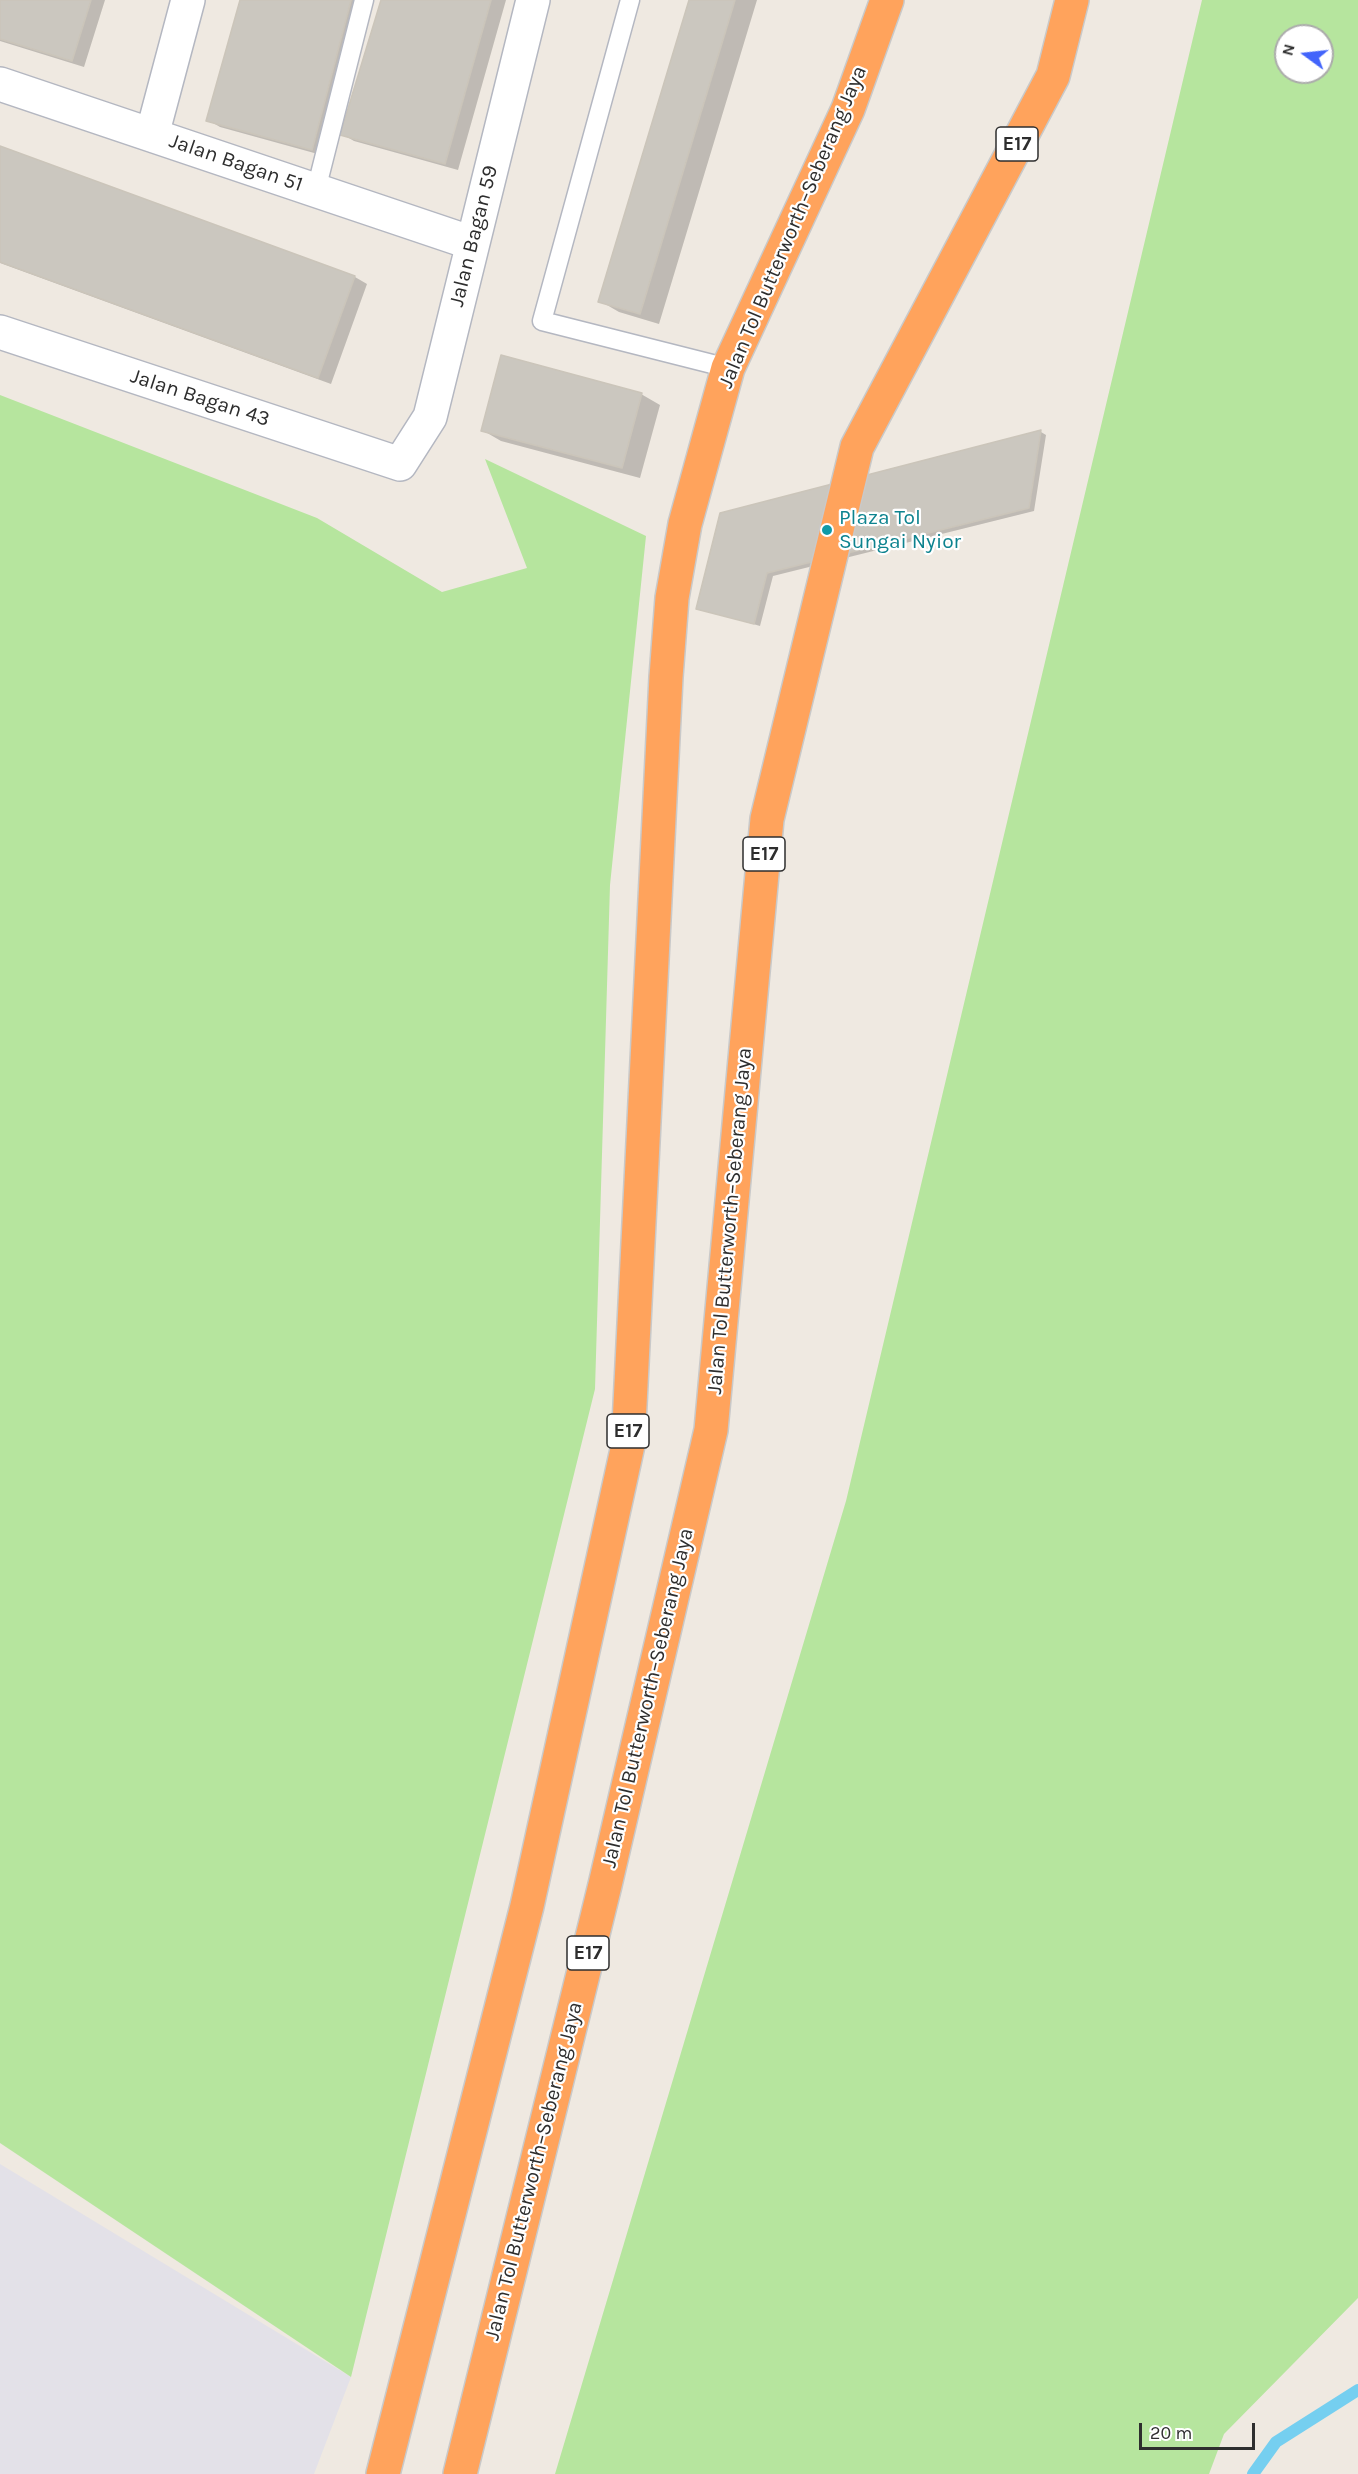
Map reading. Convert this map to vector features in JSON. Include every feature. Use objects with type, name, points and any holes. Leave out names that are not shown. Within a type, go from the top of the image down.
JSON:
[{"type":"highway","name":"Jalan Tol Butterworth–Seberang Jaya","points":[[383,2474],[527,1906],[628,1445],[672,598],[685,524],[728,368],[848,109],[887,0]]},
{"type":"highway","name":"Jalan Tol Butterworth–Seberang Jaya","points":[[460,2474],[604,1885],[711,1430],[767,819],[857,447],[1053,76],[1072,0]]},
{"type":"street","points":[[152,135],[188,0]]},
{"type":"street","name":"Jalan Bagan 59","points":[[400,465],[430,417],[533,0]]},
{"type":"street","name":"Jalan Bagan 51","points":[[0,84],[472,243]]},
{"type":"street","name":"Jalan Bagan 43","points":[[0,332],[400,465]]},
{"type":"lane","points":[[316,190],[364,0]]},
{"type":"lane","points":[[630,0],[542,321],[728,368]]},
{"type":"shaded area","points":[[0,2164],[351,2377],[314,2474],[0,2474]]},
{"type":"green space","points":[[1202,0],[1358,0],[1358,2298],[1224,2434],[1209,2474],[555,2474],[846,1501]]},
{"type":"green space","points":[[0,395],[317,518],[442,592],[527,568],[485,459],[646,536],[610,885],[595,1389],[351,2377],[0,2143]]},
{"type":"building","points":[[0,0],[91,0],[72,61],[0,39]]},
{"type":"building","points":[[240,0],[351,0],[312,150],[206,121]]},
{"type":"building","points":[[381,0],[491,0],[445,164],[340,135]]},
{"type":"building","points":[[689,0],[735,0],[640,314],[598,302]]},
{"type":"building","points":[[0,146],[355,276],[318,378],[0,262]]},
{"type":"building","points":[[501,355],[642,393],[622,468],[481,431]]},
{"type":"building","name":"Plaza Tol Sungai Nyior","points":[[1041,430],[1029,508],[767,573],[754,624],[696,609],[720,513]]},
{"type":"waterway","points":[[1253,2474],[1276,2442],[1358,2390]]},
{"type":"place","name":"Plaza Tol Sungai Nyior","points":[[827,530]]}]
